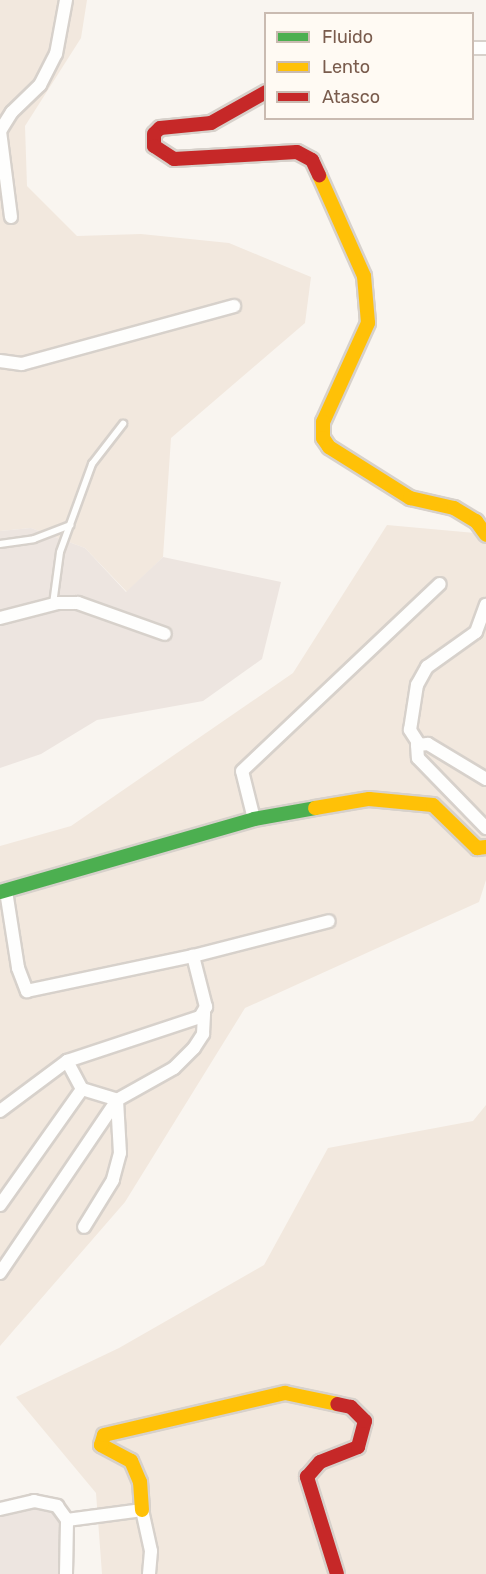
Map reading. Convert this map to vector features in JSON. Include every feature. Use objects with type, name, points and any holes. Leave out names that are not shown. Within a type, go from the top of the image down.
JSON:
[{"type":"street","points":[[11,217],[0,132],[12,112],[40,85],[56,54],[66,0]]},
{"type":"street","points":[[264,93],[211,123],[160,128],[154,134],[154,146],[174,159],[297,152],[312,160],[364,276],[368,323],[323,422],[323,438],[329,447],[410,498],[454,508],[468,517],[486,535]]},
{"type":"street","points":[[0,361],[22,364],[234,306]]},
{"type":"street","points":[[254,819],[242,771],[440,584]]},
{"type":"street","points":[[0,618],[53,604],[78,603],[165,634]]},
{"type":"street","points":[[486,605],[476,632],[427,667],[417,685],[410,730],[419,744],[418,758],[486,828]]},
{"type":"street","points":[[419,744],[428,744],[486,779]]},
{"type":"street","points":[[329,921],[193,956],[27,991],[18,969],[3,892],[254,819],[369,799],[403,800],[443,810],[477,848],[486,848]]},
{"type":"street","points":[[0,1273],[117,1100],[174,1068],[194,1048],[203,1034],[204,1013],[193,956]]},
{"type":"street","points":[[0,1111],[67,1061],[204,1013]]},
{"type":"street","points":[[67,1061],[82,1089],[117,1100]]},
{"type":"street","points":[[0,1205],[82,1089]]},
{"type":"street","points":[[84,1227],[113,1180],[120,1153],[117,1100]]},
{"type":"street","points":[[149,1574],[151,1551],[142,1510],[140,1482],[131,1461],[101,1445],[104,1435],[285,1393],[351,1407],[365,1421],[358,1447],[320,1462],[307,1477],[338,1574]]},
{"type":"street","points":[[0,1509],[34,1501],[57,1506],[67,1520],[66,1574]]},
{"type":"street","points":[[67,1520],[142,1510]]},
{"type":"lane","points":[[53,604],[60,552],[97,454],[123,424]]},
{"type":"lane","points":[[0,544],[34,539],[70,525]]},
{"type":"shaded area","points":[[0,0],[87,0],[81,38],[25,126],[27,186],[77,236],[141,234],[229,243],[311,277],[305,323],[171,438],[163,557],[127,592],[85,548],[31,528],[0,531]]},
{"type":"shaded area","points":[[387,525],[486,534],[486,880],[479,902],[245,1008],[125,1202],[0,1346],[0,846],[71,826],[293,673]]},
{"type":"shaded area","points":[[31,528],[85,548],[126,592],[163,557],[281,582],[262,659],[203,701],[97,720],[41,754],[0,768],[0,531]]},
{"type":"shaded area","points":[[486,1105],[486,1574],[102,1574],[96,1493],[16,1397],[119,1348],[264,1265],[328,1148],[473,1121]]},
{"type":"shaded area","points":[[41,1495],[68,1515],[73,1574],[0,1574],[0,1505]]},
{"type":"traffic: fast","points":[[0,892],[254,819],[315,808]]},
{"type":"traffic: slow","points":[[319,175],[364,276],[368,323],[323,422],[323,438],[329,447],[410,498],[454,508],[476,521],[486,535]]},
{"type":"traffic: slow","points":[[315,808],[369,799],[433,805],[477,848],[486,847]]},
{"type":"traffic: slow","points":[[142,1510],[140,1482],[131,1461],[101,1445],[104,1435],[285,1393],[337,1404]]},
{"type":"traffic: jam","points":[[264,93],[211,123],[160,128],[154,134],[154,146],[174,159],[297,152],[312,160],[319,175]]},
{"type":"traffic: jam","points":[[337,1404],[351,1407],[365,1421],[358,1447],[320,1462],[307,1477],[337,1574]]}]
